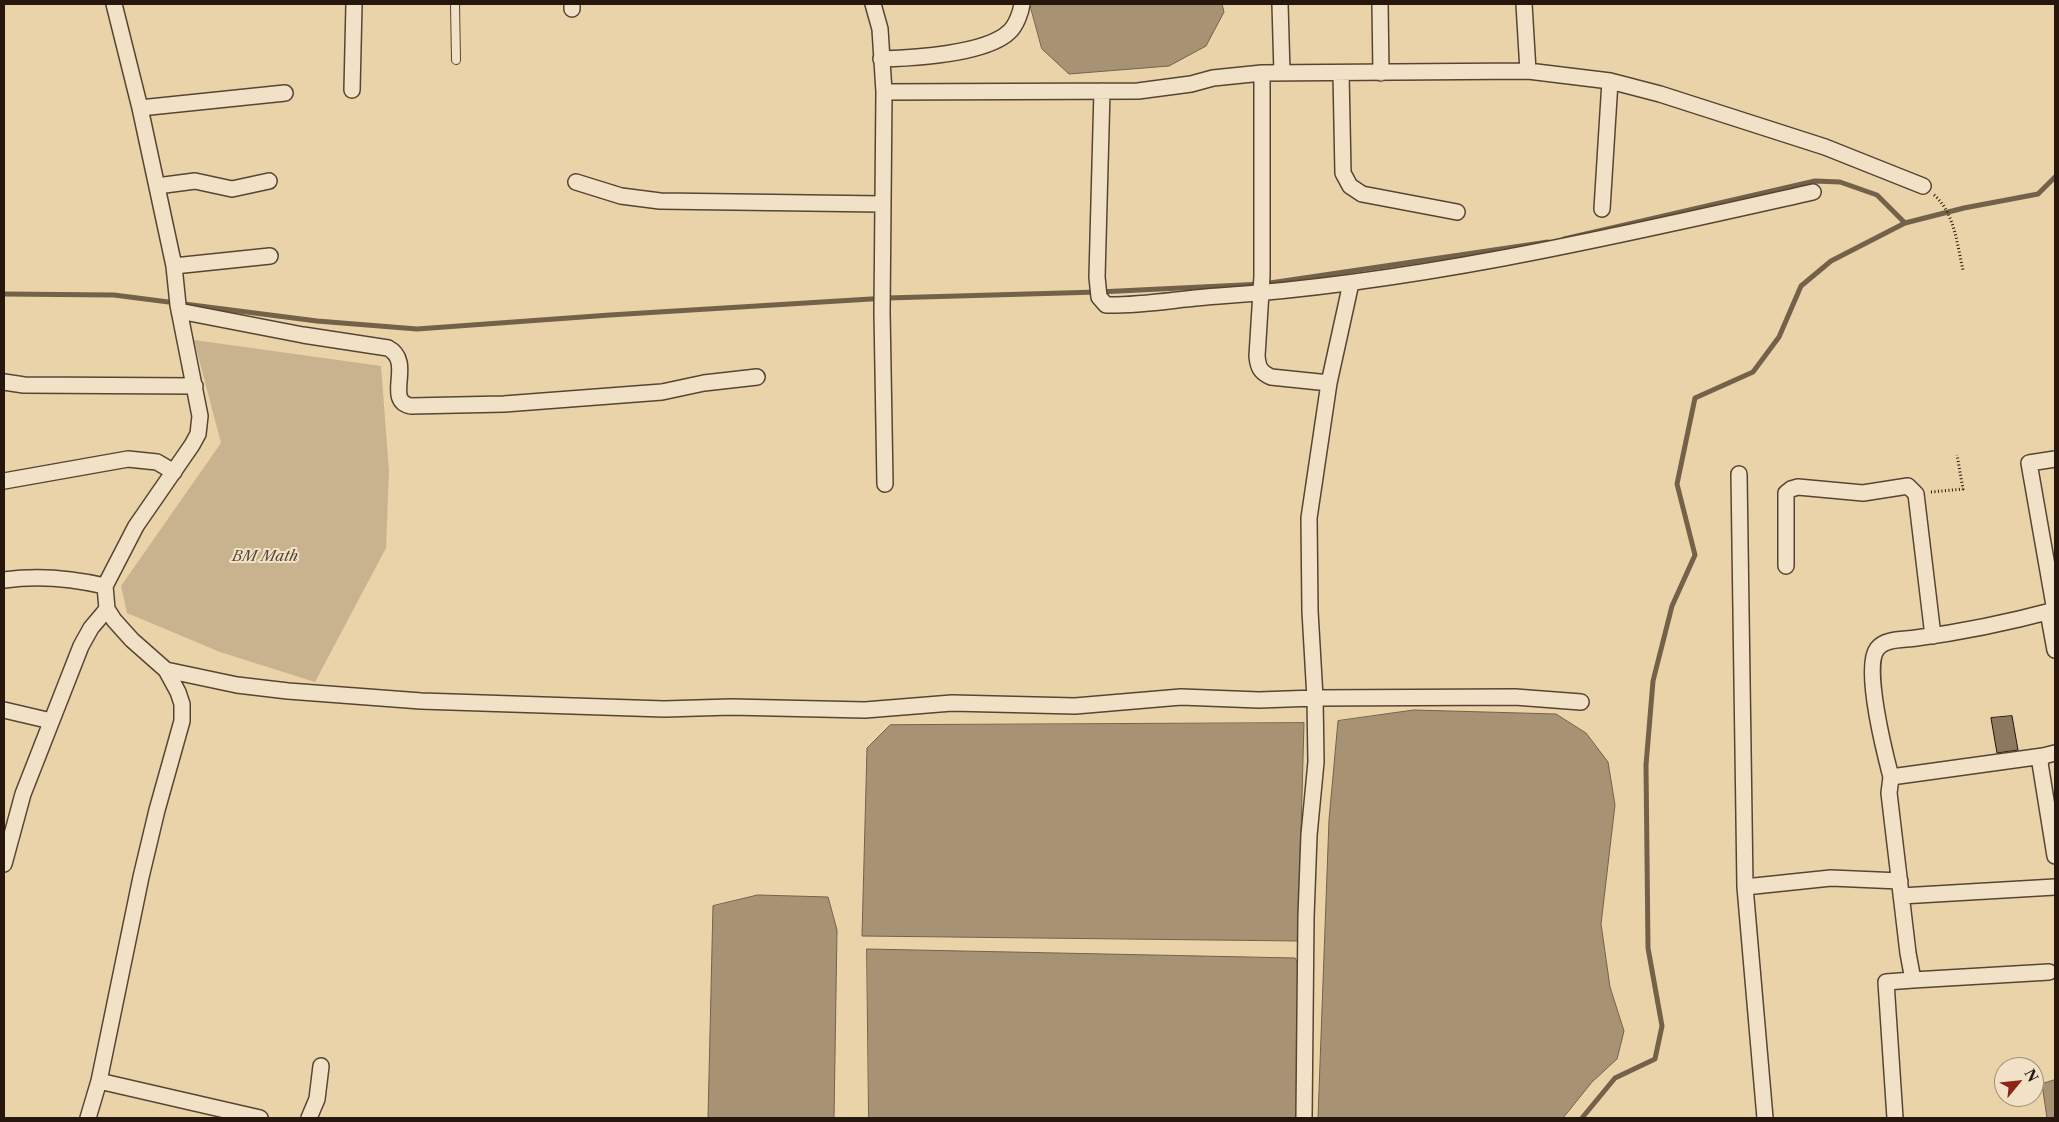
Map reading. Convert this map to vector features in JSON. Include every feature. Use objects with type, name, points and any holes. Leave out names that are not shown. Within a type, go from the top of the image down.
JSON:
[{"type":"street","points":[[88,1118],[99,1081],[141,877],[157,810],[182,721],[182,704],[166,670],[132,640],[107,609],[105,586],[136,526],[198,434],[200,416],[178,303],[174,266],[140,108],[114,4]]},
{"type":"street","points":[[352,90],[354,4]]},
{"type":"street","points":[[873,4],[880,29],[884,92],[882,312],[885,484]]},
{"type":"street","points":[[881,59],[910,58],[965,50],[990,42],[1010,32],[1021,12],[1022,4]]},
{"type":"street","points":[[1280,4],[1282,73]]},
{"type":"street","points":[[1380,4],[1381,73]]},
{"type":"street","points":[[1524,4],[1528,71]]},
{"type":"street","points":[[884,92],[1138,91],[1262,72],[1528,71],[1610,81],[1660,94],[1825,147],[1923,186]]},
{"type":"street","points":[[1262,72],[1262,286],[1258,366],[1262,374],[1271,377],[1329,382]]},
{"type":"street","points":[[1341,73],[1343,173],[1350,186],[1362,194],[1457,212]]},
{"type":"street","points":[[1602,209],[1610,81]]},
{"type":"street","points":[[1102,92],[1098,292],[1103,303],[1111,305],[1262,286],[1351,283],[1425,272],[1655,228],[1813,192]]},
{"type":"street","points":[[140,108],[285,93]]},
{"type":"street","points":[[157,186],[195,181],[232,189],[269,181]]},
{"type":"street","points":[[576,182],[620,196],[660,201],[882,204]]},
{"type":"street","points":[[174,266],[270,256]]},
{"type":"street","points":[[1304,1118],[1308,835],[1316,762],[1315,698],[1310,611],[1309,518],[1329,382],[1351,283]]},
{"type":"street","points":[[178,303],[303,335],[388,348],[394,351],[401,364],[398,393],[400,400],[404,405],[411,406],[504,404],[662,392],[704,383],[757,377]]},
{"type":"street","points":[[4,382],[24,385],[195,386]]},
{"type":"street","points":[[4,481],[128,459],[157,462],[174,472]]},
{"type":"street","points":[[2055,459],[2029,463],[2053,611],[2055,650]]},
{"type":"street","points":[[1739,474],[1745,887],[1764,1118]]},
{"type":"street","points":[[1786,566],[1786,493],[1791,489],[1798,487],[1863,493],[1908,486],[1916,494],[1934,636]]},
{"type":"street","points":[[4,580],[43,577],[76,579],[105,586]]},
{"type":"street","points":[[4,864],[23,794],[81,646],[91,628],[107,609]]},
{"type":"street","points":[[1913,980],[1889,793],[1891,777],[1878,724],[1873,665],[1874,656],[1877,649],[1887,642],[1934,636],[2053,611]]},
{"type":"street","points":[[166,670],[237,685],[288,691],[420,701],[664,709],[731,707],[865,710],[952,703],[1075,706],[1181,697],[1259,700],[1515,697],[1581,702]]},
{"type":"street","points":[[4,710],[51,721]]},
{"type":"street","points":[[1891,777],[2049,754]]},
{"type":"street","points":[[2049,754],[2040,763],[2055,856]]},
{"type":"street","points":[[1745,887],[1831,878],[1900,888],[2055,887]]},
{"type":"street","points":[[1895,1118],[1886,982],[2049,972]]},
{"type":"street","points":[[310,1118],[317,1099],[321,1066]]},
{"type":"street","points":[[99,1081],[260,1118]]},
{"type":"lane","points":[[455,4],[456,60]]},
{"type":"path","points":[[1923,186],[1943,203],[1954,229],[1963,270]]},
{"type":"path","points":[[1916,494],[1963,489],[1957,455]]},
{"type":"green space","name":"BM Math","points":[[194,340],[381,366],[389,471],[386,548],[315,682],[220,652],[127,613],[121,586],[221,443]]},
{"type":"shaded area","points":[[1030,4],[1222,4],[1224,12],[1206,46],[1169,66],[1069,74],[1042,49]]},
{"type":"shaded area","points":[[1414,710],[1556,714],[1586,733],[1608,762],[1615,805],[1601,924],[1610,987],[1624,1031],[1617,1059],[1592,1082],[1563,1118],[1318,1118],[1329,820],[1338,721]]},
{"type":"shaded area","points":[[1304,723],[1298,941],[862,936],[867,748],[890,725]]},
{"type":"shaded area","points":[[758,895],[828,897],[837,930],[834,1118],[708,1118],[713,906]]},
{"type":"shaded area","points":[[867,949],[1295,958],[1307,976],[1300,1118],[869,1118]]},
{"type":"shaded area","points":[[2055,1080],[2055,1118],[2047,1118],[2044,1083]]},
{"type":"building","points":[[2012,716],[2018,750],[1997,753],[1991,718]]},
{"type":"waterway","points":[[1582,1118],[1615,1078],[1655,1059],[1662,1026],[1648,948],[1646,765],[1653,681],[1672,606],[1695,555],[1677,484],[1695,398],[1753,372],[1779,337],[1801,286],[1831,261],[1905,223],[1964,208],[2038,194],[2055,177]]},
{"type":"waterway","points":[[1564,239],[1815,181],[1840,182],[1877,195],[1905,223]]},
{"type":"waterway","points":[[4,294],[114,295],[317,321],[417,329],[887,298],[1098,292],[1263,284],[1548,242]]}]
